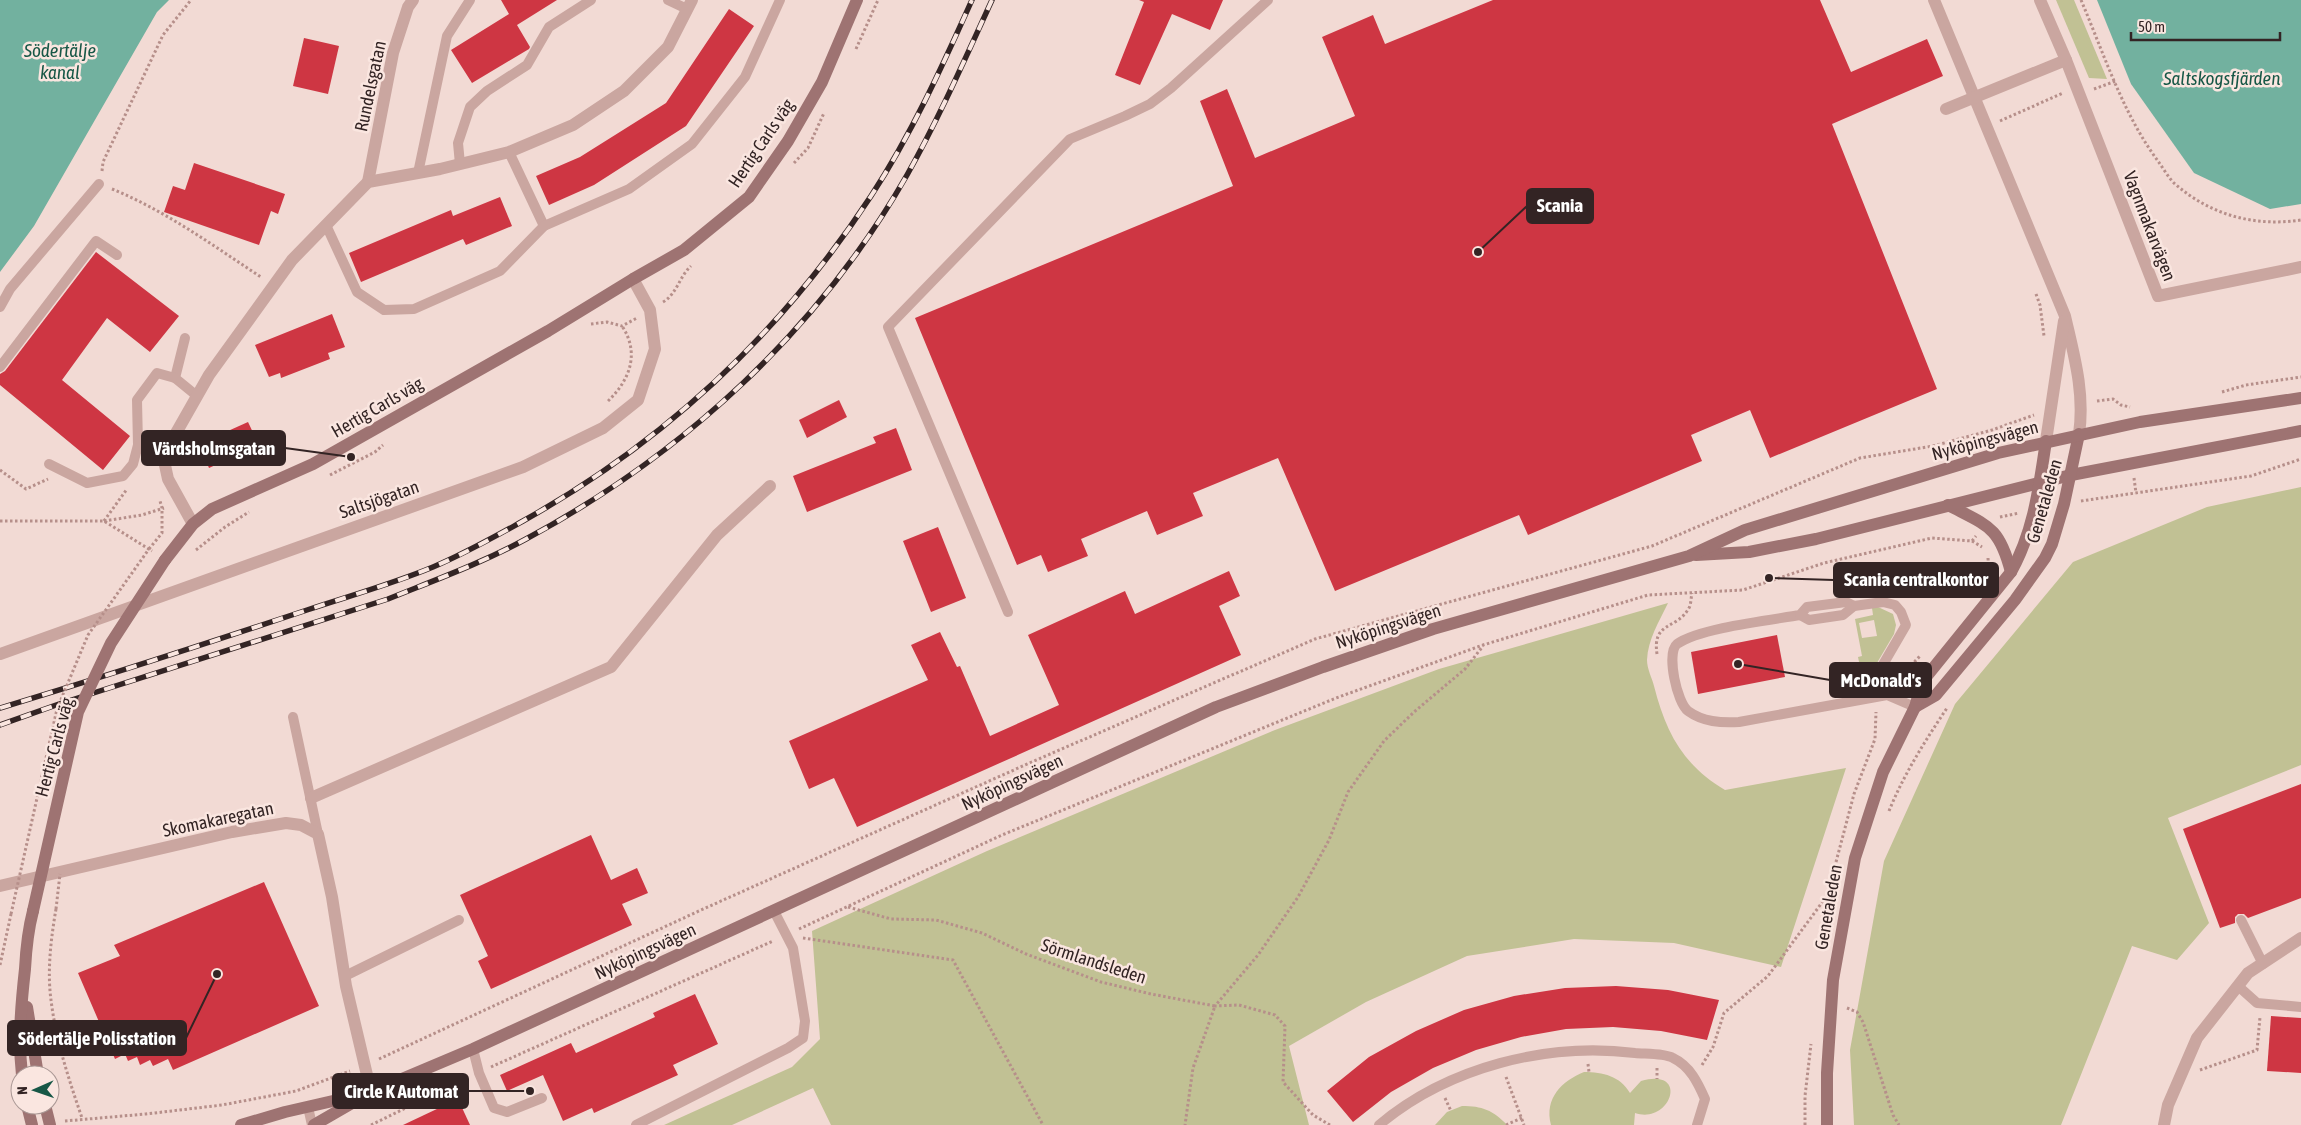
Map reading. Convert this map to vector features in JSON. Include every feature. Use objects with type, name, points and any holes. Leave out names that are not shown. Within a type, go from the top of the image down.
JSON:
[{"type":"main road","name":"Hertig Carls väg","points":[[21,1065],[19,1048],[29,926],[78,712],[111,643],[165,560],[193,524],[212,509],[313,464],[548,331],[684,250],[749,196],[788,142],[822,82],[856,0]]},
{"type":"main road","name":"Nyköpingsvägen","points":[[313,1125],[371,1092],[473,1049],[1216,707],[1322,667],[1433,629],[1688,556],[1745,530],[1998,453],[2140,422],[2301,398]]},
{"type":"main road","name":"Nyköpingsvägen","points":[[1688,556],[1749,552],[1797,543],[2071,475],[2301,431]]},
{"type":"main road","name":"Genetaleden","points":[[1915,707],[1936,695],[2034,575],[2052,544],[2064,504],[2079,434]]},
{"type":"main road","name":"Genetaleden","points":[[1828,1125],[1826,1073],[1833,980],[1855,858],[1883,772],[1915,707],[1922,682],[2011,572],[2030,533],[2046,441]]},
{"type":"main road","points":[[1948,505],[1986,525],[2005,549],[2011,572]]},
{"type":"main road","name":"Hertig Carls väg","points":[[24,980],[37,1065]]},
{"type":"main road","name":"Nyköpingsvägen","points":[[241,1125],[371,1092]]},
{"type":"street","name":"Rundelsgatan","points":[[368,182],[393,53],[408,7],[413,0]]},
{"type":"street","points":[[1934,0],[2065,316],[2076,361],[2082,405],[2079,434]]},
{"type":"street","name":"Vagnmakarvägen","points":[[2040,0],[2077,87],[2158,296],[2301,267]]},
{"type":"street","points":[[193,524],[168,479],[163,456],[209,375],[292,260],[368,182],[418,173],[509,152],[573,125],[624,91],[668,47],[689,4]]},
{"type":"street","points":[[1946,110],[2066,60]]},
{"type":"street","name":"Saltsjögatan","points":[[0,654],[523,467],[564,449],[603,428],[638,400],[655,349],[650,310],[633,279]]},
{"type":"street","points":[[2046,441],[2065,316]]},
{"type":"street","points":[[311,798],[611,667],[717,535],[770,486]]},
{"type":"street","name":"Skomakaregatan","points":[[6,885],[232,832],[286,823],[301,825],[318,834]]},
{"type":"street","points":[[318,834],[332,897],[345,976],[371,1092]]},
{"type":"street","points":[[2164,1125],[2168,1105],[2197,1038],[2248,973],[2301,938]]},
{"type":"lane","points":[[418,173],[447,36],[470,0]]},
{"type":"lane","points":[[460,164],[458,144],[470,107],[487,91],[526,65],[549,27],[591,0]]},
{"type":"lane","points":[[668,0],[689,4]]},
{"type":"lane","points":[[326,225],[357,292],[384,310],[414,309],[500,271],[544,226],[629,190],[692,144],[744,76],[780,0]]},
{"type":"lane","points":[[1008,612],[888,327],[1070,139],[1150,104],[1172,88],[1268,0]]},
{"type":"lane","points":[[509,152],[544,226]]},
{"type":"lane","points":[[0,307],[10,289],[100,184]]},
{"type":"lane","points":[[0,367],[96,240],[117,256]]},
{"type":"lane","points":[[175,378],[185,338]]},
{"type":"lane","points":[[49,464],[87,483],[123,476],[133,464],[138,444],[136,400],[157,373],[175,378],[197,396]]},
{"type":"lane","points":[[1888,695],[1881,668],[1904,631],[1905,619],[1895,605],[1883,602],[1854,606],[1846,602],[1807,607],[1800,615],[1696,635],[1678,644],[1672,650],[1671,660],[1679,699],[1686,710],[1703,720],[1739,722],[1888,695],[1915,707]]},
{"type":"lane","points":[[293,717],[318,834]]},
{"type":"lane","points":[[636,1125],[788,1048],[803,1038],[805,1021],[793,948],[774,911]]},
{"type":"lane","points":[[345,976],[459,920]]},
{"type":"lane","points":[[2241,920],[2262,964]]},
{"type":"lane","points":[[2238,986],[2257,1004],[2301,1007]]},
{"type":"lane","points":[[473,1049],[479,1073],[494,1108],[507,1112],[542,1098]]},
{"type":"lane","points":[[1378,1125],[1393,1113],[1440,1086],[1501,1062],[1549,1053],[1610,1050],[1673,1057],[1695,1076],[1705,1099],[1697,1125]]},
{"type":"lane","points":[[308,1107],[313,1125]]},
{"type":"path","points":[[191,0],[163,35],[103,162],[100,184],[144,202],[274,285]]},
{"type":"path","points":[[2081,0],[2140,133],[2173,182],[2214,210],[2260,223],[2301,220]]},
{"type":"path","points":[[1986,126],[2088,82],[2094,89],[2116,81]]},
{"type":"path","points":[[2035,290],[2040,305],[2045,342]]},
{"type":"path","points":[[605,404],[617,393],[629,371],[633,351],[630,338],[622,326]]},
{"type":"path","points":[[2032,416],[2035,406]]},
{"type":"path","points":[[1992,430],[1998,453]]},
{"type":"path","points":[[2064,504],[2251,476],[2301,459]]},
{"type":"path","points":[[0,470],[26,489],[38,486],[62,471]]},
{"type":"path","points":[[2006,491],[2012,514]]},
{"type":"path","points":[[149,549],[162,533],[162,508],[160,500]]},
{"type":"path","points":[[0,521],[104,521],[142,515],[178,500]]},
{"type":"path","points":[[2078,506],[2081,501]]},
{"type":"path","points":[[371,1125],[479,1073],[1010,831],[1336,698],[1483,645],[1648,595],[1743,590],[1824,563],[1932,538],[1972,541],[1986,525],[1995,519],[2035,509]]},
{"type":"path","points":[[104,521],[165,560]]},
{"type":"path","points":[[110,598],[127,592]]},
{"type":"path","points":[[1656,638],[1661,631],[1676,621],[1689,608],[1692,592]]},
{"type":"path","points":[[1185,1125],[1193,1068],[1215,1006],[1258,955],[1298,897],[1328,840],[1348,792],[1384,742],[1414,712],[1465,669],[1483,645]]},
{"type":"path","points":[[1888,812],[1899,786],[1918,752],[1948,707]]},
{"type":"path","points":[[60,870],[51,937],[51,999],[67,1074],[82,1118]]},
{"type":"path","points":[[1695,1076],[1713,1047],[1724,1013],[1768,976],[1832,890]]},
{"type":"path","name":"Sörmlandsleden","points":[[847,906],[891,919],[936,920],[982,933],[1026,954],[1101,982],[1215,1006],[1239,1005],[1275,1015],[1285,1026],[1283,1082],[1313,1116],[1330,1125]]},
{"type":"path","points":[[0,965],[11,914]]},
{"type":"path","points":[[785,935],[953,960],[1043,1125]]},
{"type":"path","points":[[1846,1000],[1845,1007],[1856,1012],[1864,1022],[1893,1115],[1899,1125]]},
{"type":"path","points":[[2180,1078],[2257,1050],[2261,1004]]},
{"type":"path","points":[[1501,1062],[1524,1125]]},
{"type":"path","points":[[56,1123],[82,1118],[146,1114],[222,1105],[305,1088]]},
{"type":"path","points":[[1506,1124],[1522,1118]]},
{"type":"green space","points":[[2056,0],[2074,0],[2107,79],[2089,78]]},
{"type":"green space","points":[[2301,487],[2301,765],[2168,818],[2209,923],[2177,960],[2132,946],[2061,1125],[1854,1125],[1850,1050],[1884,861],[1955,704],[2073,562],[2207,507]]},
{"type":"green space","points":[[1668,603],[1649,645],[1648,667],[1664,719],[1678,746],[1698,770],[1725,790],[1846,768],[1781,967],[1674,943],[1574,939],[1467,956],[1366,1002],[1289,1046],[1309,1125],[831,1125],[813,1088],[732,1125],[664,1125],[792,1067],[820,1039],[812,931],[987,851],[1275,730],[1439,669]]},
{"type":"green space","points":[[1878,607],[1893,614],[1896,625],[1894,634],[1874,668],[1879,687],[1865,691],[1858,657],[1862,656],[1855,619],[1873,615],[1872,608]],"holes":[[[1874,620],[1877,636],[1862,638],[1859,623]]]},
{"type":"green space","points":[[1584,1072],[1610,1076],[1626,1087],[1630,1093],[1641,1081],[1656,1079],[1666,1082],[1670,1088],[1670,1096],[1666,1104],[1658,1111],[1648,1114],[1635,1113],[1634,1125],[1551,1125],[1550,1107],[1557,1092],[1569,1080]]},
{"type":"green space","points":[[1462,1106],[1476,1107],[1492,1112],[1507,1125],[1435,1125],[1447,1112]]},
{"type":"water","name":"Södertälje kanal","points":[[0,0],[169,0],[157,12],[34,226],[0,272]]},
{"type":"water","name":"Saltskogsfjärden","points":[[2097,0],[2301,0],[2301,204],[2270,209],[2194,173],[2131,84]]},
{"type":"building","points":[[501,0],[557,0],[517,25],[530,47],[529,49],[472,83],[451,50],[509,14]]},
{"type":"building","points":[[1139,0],[1223,0],[1210,30],[1172,14],[1140,85],[1115,75],[1144,2]]},
{"type":"building","points":[[1493,0],[1820,0],[1851,72],[1927,39],[1943,76],[1832,124],[1937,389],[1770,458],[1750,410],[1691,435],[1702,461],[1528,535],[1519,515],[1335,591],[1278,458],[1193,493],[1203,516],[1157,535],[1147,511],[1081,539],[1088,556],[1048,572],[1041,555],[1017,565],[915,318],[1233,186],[1200,101],[1227,89],[1255,158],[1355,116],[1322,37],[1373,15],[1385,44]]},
{"type":"building","points":[[729,9],[754,26],[686,126],[594,185],[549,205],[536,176],[580,157],[666,103]]},
{"type":"building","points":[[304,38],[339,46],[328,94],[293,86]]},
{"type":"building","points":[[194,163],[285,194],[278,214],[271,211],[259,245],[164,212],[173,186],[185,190]]},
{"type":"building","points":[[500,197],[512,226],[466,245],[463,239],[361,282],[349,253],[451,210],[453,216]]},
{"type":"building","points":[[96,252],[179,316],[150,352],[107,318],[62,380],[130,436],[103,470],[0,385],[0,374],[5,371]]},
{"type":"building","points":[[332,314],[345,347],[328,353],[330,359],[281,378],[280,373],[269,377],[255,345]]},
{"type":"building","points":[[839,400],[847,417],[807,438],[799,420]]},
{"type":"building","points":[[248,422],[259,445],[209,468],[199,444]]},
{"type":"building","points":[[896,428],[912,470],[807,512],[793,476],[876,443],[873,437]]},
{"type":"building","points":[[938,527],[966,598],[931,612],[903,541]]},
{"type":"building","points":[[1229,571],[1240,596],[1219,606],[1241,655],[857,827],[834,778],[809,789],[789,741],[928,680],[911,645],[940,632],[957,667],[960,666],[990,736],[1059,705],[1028,635],[1125,591],[1135,614]]},
{"type":"building","points":[[1777,635],[1785,677],[1698,694],[1691,652]]},
{"type":"building","points":[[2301,784],[2301,898],[2248,918],[2244,914],[2238,914],[2235,917],[2235,923],[2220,928],[2183,829]]},
{"type":"building","points":[[591,835],[611,880],[637,868],[648,893],[622,904],[632,925],[491,989],[478,961],[488,956],[460,895]]},
{"type":"building","points":[[264,882],[319,1006],[173,1070],[168,1059],[153,1066],[150,1060],[140,1065],[137,1057],[128,1061],[125,1054],[115,1059],[78,973],[120,956],[114,945]]},
{"type":"building","points":[[1616,986],[1668,990],[1719,1000],[1707,1040],[1661,1031],[1613,1027],[1566,1029],[1521,1037],[1476,1050],[1433,1068],[1391,1092],[1353,1122],[1327,1091],[1369,1057],[1416,1031],[1464,1010],[1514,996],[1565,988]]},
{"type":"building","points":[[695,994],[718,1044],[673,1065],[678,1075],[594,1113],[592,1108],[563,1121],[543,1075],[507,1091],[500,1075],[571,1043],[576,1053],[655,1017],[653,1013]]},
{"type":"building","points":[[2271,1016],[2301,1018],[2301,1073],[2267,1071]]},
{"type":"building","points":[[458,1099],[470,1125],[403,1125]]},
{"type":"railway","points":[[0,708],[192,648],[433,567],[523,521],[575,490],[624,456],[672,419],[759,338],[799,293],[836,246],[886,173],[913,125],[972,0]]},
{"type":"railway","points":[[0,725],[59,704],[388,599],[441,578],[526,539],[584,505],[640,468],[693,428],[742,384],[789,336],[832,286],[872,232],[919,154],[992,0]]},
{"type":"place","name":"Scania","points":[[1478,252]]},
{"type":"place","name":"Värdsholmsgatan","points":[[351,457]]},
{"type":"place","name":"Scania centralkontor","points":[[1769,578]]},
{"type":"place","name":"McDonald's","points":[[1738,664]]},
{"type":"place","name":"Södertälje Polisstation","points":[[217,974]]},
{"type":"place","name":"Circle K Automat","points":[[530,1091]]}]
